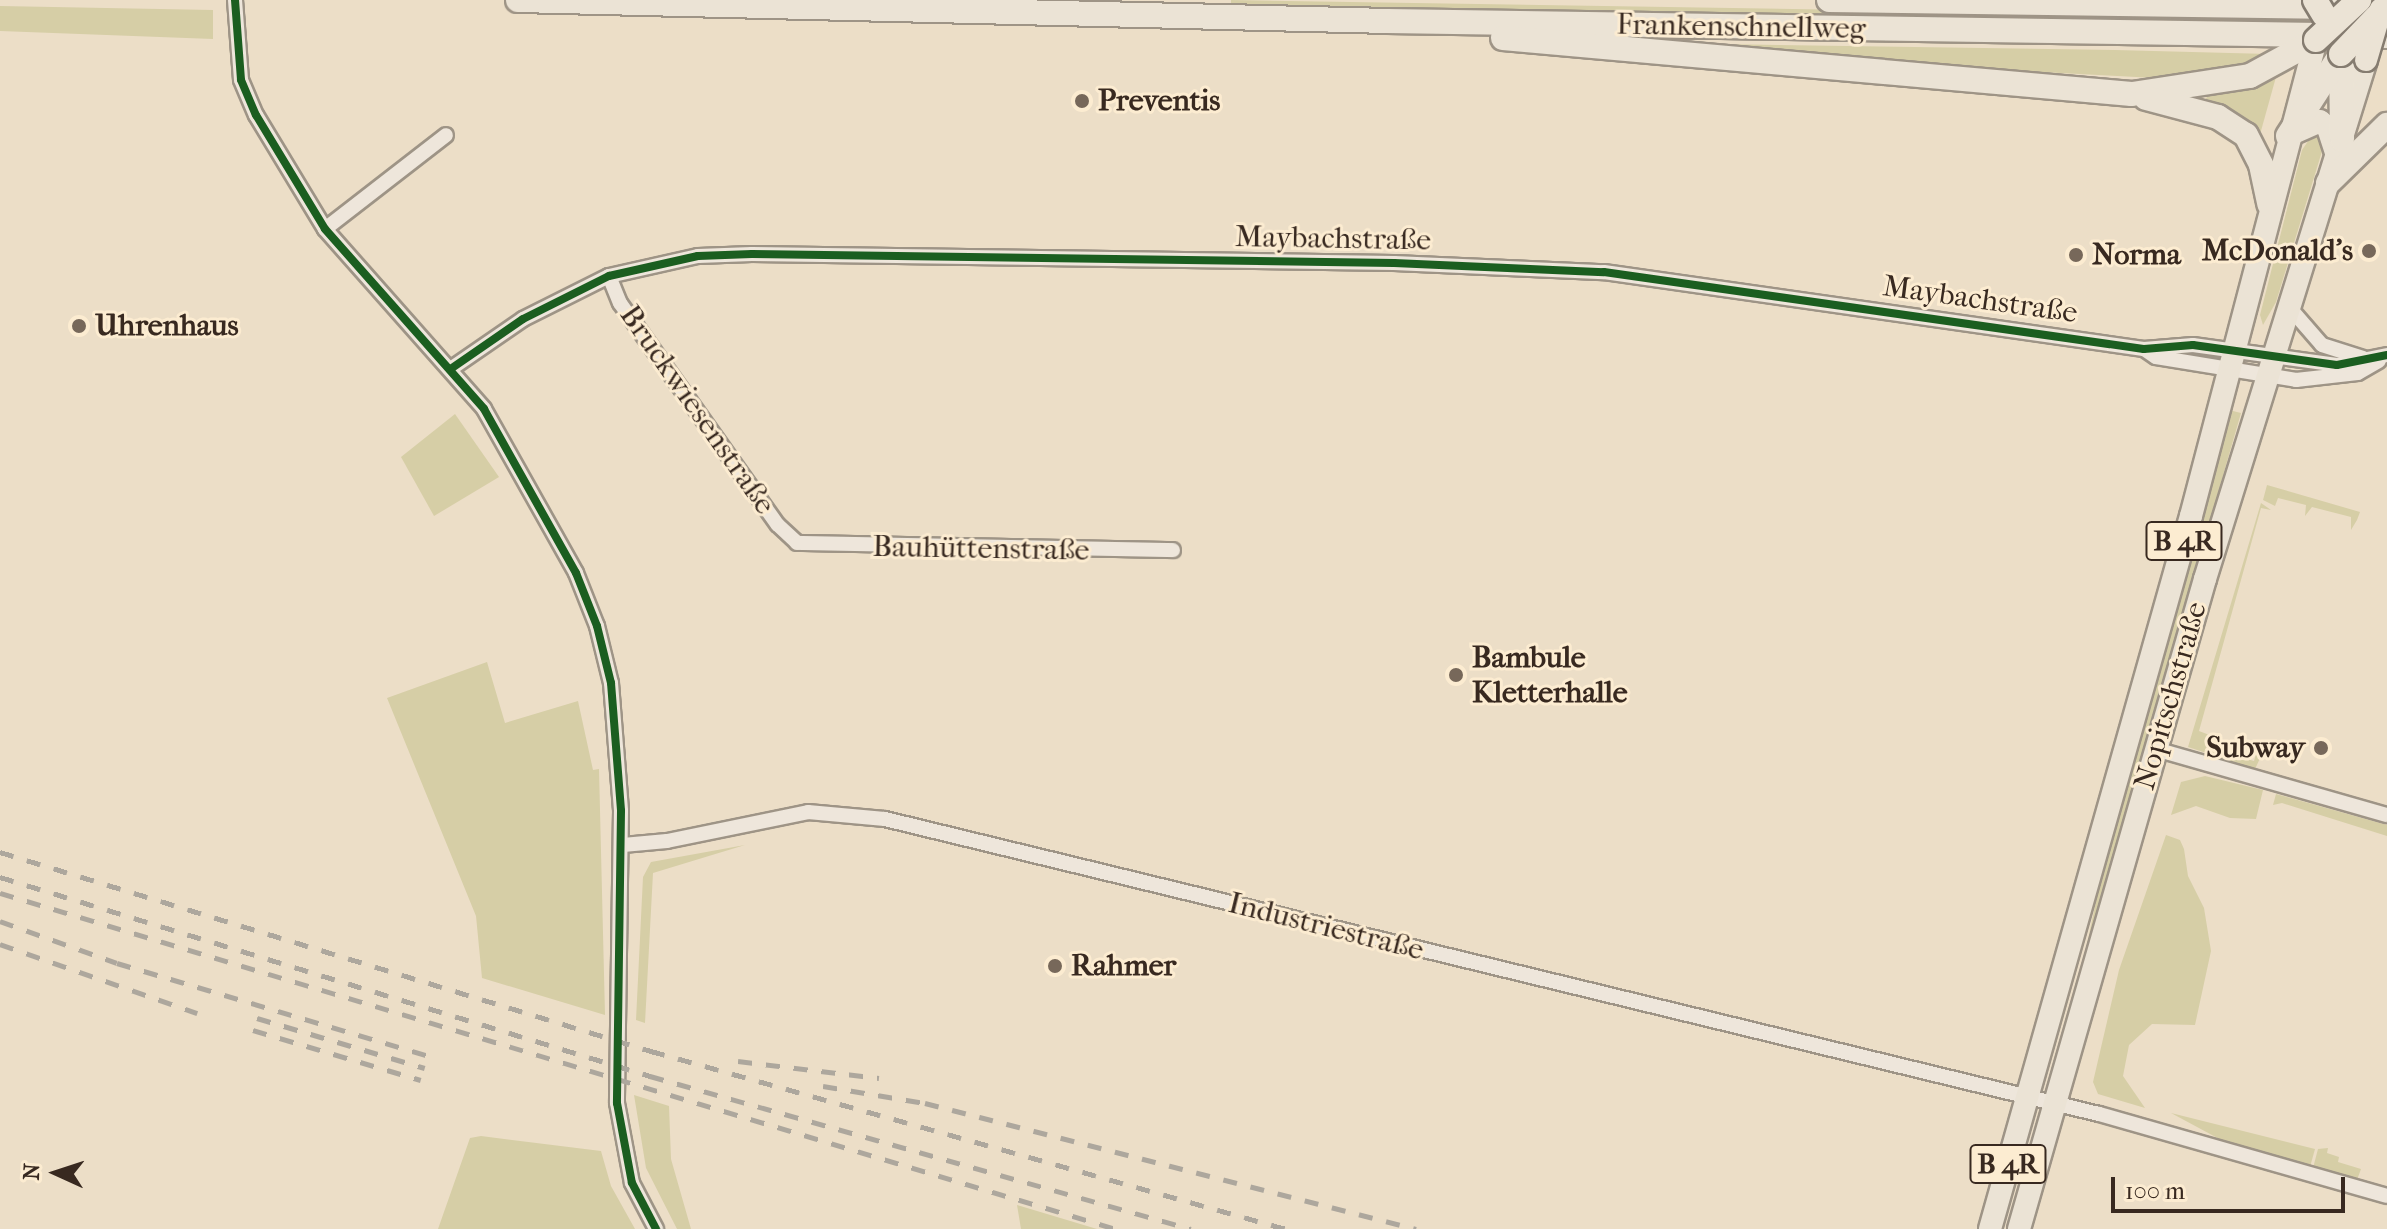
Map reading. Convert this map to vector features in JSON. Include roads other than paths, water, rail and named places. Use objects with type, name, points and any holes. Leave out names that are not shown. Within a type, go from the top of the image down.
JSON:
[{"type":"highway","name":"Frankenschnellweg","points":[[518,0],[1326,20],[2384,13]]},
{"type":"highway","name":"Frankenschnellweg","points":[[1829,0],[2384,13]]},
{"type":"highway","points":[[2132,94],[2231,81],[2359,0]]},
{"type":"highway","points":[[2288,136],[2384,13]]},
{"type":"highway","points":[[1326,20],[2132,94],[2210,114],[2235,126],[2254,146],[2269,204]]},
{"type":"highway","points":[[2316,29],[2346,59]]},
{"type":"highway","points":[[2339,148],[2338,108],[2346,59]]},
{"type":"highway","points":[[2328,183],[2387,125]]},
{"type":"main road","name":"Nopitschstraße","points":[[1990,1229],[2232,360],[2269,204],[2316,29]]},
{"type":"main road","points":[[2288,136],[2320,121],[2328,128],[2339,148]]},
{"type":"main road","name":"Nopitschstraße","points":[[2019,1229],[2155,749],[2339,148]]},
{"type":"main road","points":[[2068,951],[2080,968],[2094,965]]},
{"type":"street","points":[[235,0],[241,80],[256,115],[325,229],[452,368],[484,409],[576,573],[593,615],[611,683],[623,845],[617,1103],[632,1183],[656,1229]]},
{"type":"street","points":[[325,229],[446,135]]},
{"type":"street","name":"Maybachstraße","points":[[452,368],[523,319],[609,276],[698,256],[752,254],[1394,263],[1604,272],[2144,349],[2160,345],[2271,366]]},
{"type":"street","name":"Bruckwiesenstraße","points":[[609,276],[620,303],[792,539]]},
{"type":"street","points":[[2289,307],[2322,345],[2371,360]]},
{"type":"street","points":[[2271,366],[2337,365],[2387,355]]},
{"type":"street","points":[[2271,366],[2323,380],[2368,370],[2387,355]]},
{"type":"street","name":"Bauhüttenstraße","points":[[792,539],[820,547],[1173,550]]},
{"type":"street","points":[[2155,749],[2387,815]]},
{"type":"street","name":"Industriestraße","points":[[623,845],[667,841],[808,812],[885,819],[2026,1099]]},
{"type":"street","points":[[2026,1099],[2154,1128],[2387,1196]]},
{"type":"railway","points":[[0,852],[651,1051],[1286,1229]]},
{"type":"railway","points":[[0,877],[650,1076],[1191,1229]]},
{"type":"railway","points":[[0,893],[1116,1229]]},
{"type":"railway","points":[[0,921],[117,963],[429,1056]]},
{"type":"railway","points":[[0,944],[197,1013]]},
{"type":"railway","points":[[257,1018],[425,1068]]},
{"type":"railway","points":[[253,1030],[421,1080]]},
{"type":"railway","points":[[738,1061],[879,1078]]},
{"type":"railway","points":[[823,1086],[925,1103],[1416,1229]]},
{"type":"place","name":"Preventis","points":[[1082,101]]},
{"type":"place","name":"McDonald's","points":[[2369,251]]},
{"type":"place","name":"Norma","points":[[2076,255]]},
{"type":"place","name":"Uhrenhaus","points":[[79,326]]},
{"type":"place","name":"Bambule Kletterhalle","points":[[1456,675]]},
{"type":"place","name":"Subway","points":[[2321,748]]},
{"type":"place","name":"Rahmer","points":[[1055,966]]}]
